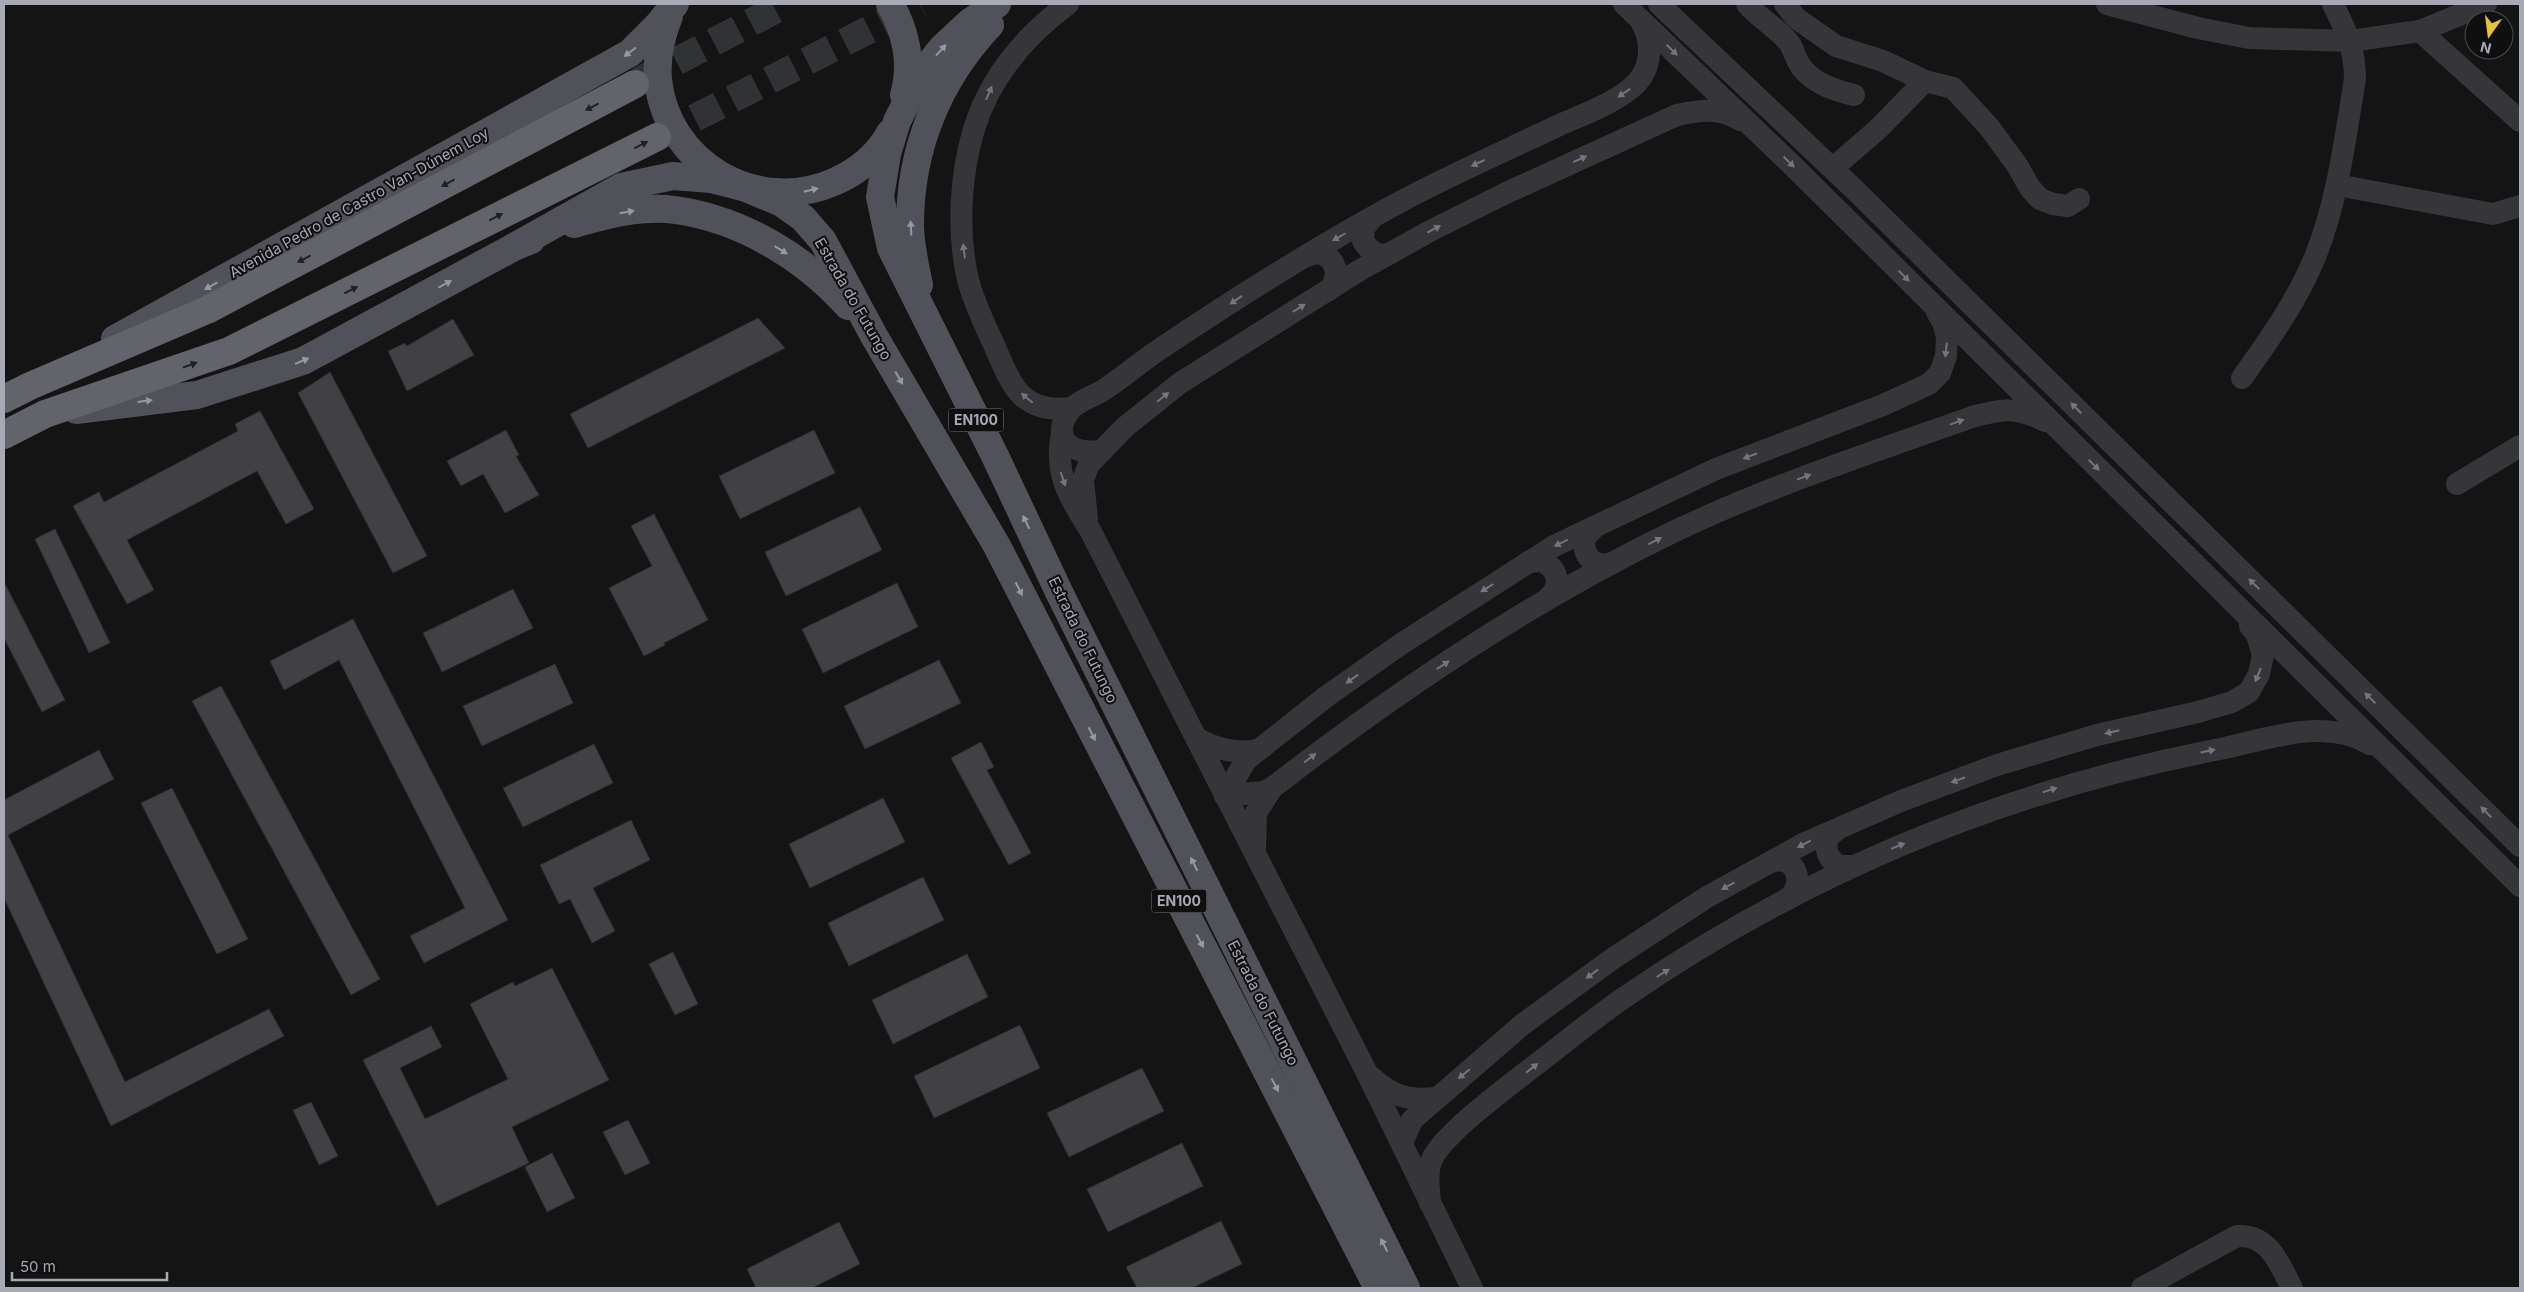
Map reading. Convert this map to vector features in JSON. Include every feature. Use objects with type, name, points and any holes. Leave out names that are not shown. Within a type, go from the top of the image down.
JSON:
[{"type":"highway","name":"Avenida Pedro de Castro Van-Dúnem Loy","points":[[4,399],[207,310],[635,84]]},
{"type":"highway","points":[[4,435],[45,414],[229,351],[657,137]]},
{"type":"main road","points":[[675,4],[662,36],[658,57],[658,78],[668,119],[678,138],[708,168],[746,188]]},
{"type":"main road","name":"Avenida Pedro de Castro Van-Dúnem Loy","points":[[30,386],[630,53],[657,26],[675,4]]},
{"type":"main road","points":[[45,414],[197,395],[303,361],[621,187],[673,176],[710,179],[746,188],[785,194],[825,186],[843,179],[860,168],[875,154],[897,121],[908,82],[908,63],[900,24],[890,4]]},
{"type":"main road","name":"Estrada do Futungo","points":[[998,4],[970,22],[942,48],[922,73],[897,121],[887,154],[880,197],[891,248],[996,458],[1067,609],[1406,1288]]},
{"type":"main road","points":[[924,311],[910,226],[913,180],[923,134],[943,88],[970,46],[1010,4]]},
{"type":"main road","name":"Estrada do Futungo","points":[[746,188],[782,203],[803,218],[822,241],[874,336],[997,546],[1378,1288]]},
{"type":"main road","points":[[514,247],[573,225],[637,210],[674,210],[713,219],[748,232],[783,251],[810,270],[833,290],[874,336]]},
{"type":"street","points":[[1068,4],[1016,51],[992,86],[974,129],[964,179],[962,214],[968,280],[1005,369],[1023,398],[1037,406],[1053,410],[1072,408],[1102,391],[1156,352],[1307,256],[1372,218],[1463,170],[1590,111],[1631,88],[1641,77],[1648,62],[1650,46],[1648,32],[1641,20]]},
{"type":"street","points":[[1624,4],[1933,305],[2520,886]]},
{"type":"street","points":[[1660,4],[1833,168],[2520,846]]},
{"type":"street","points":[[1747,4],[1758,17],[1790,43],[1799,63],[1812,78],[1833,90],[1854,96]]},
{"type":"street","points":[[1785,4],[1796,18],[1836,46],[1883,61],[1925,81],[1953,88],[1989,127],[2030,188],[2040,199],[2053,204],[2068,206],[2079,199]]},
{"type":"street","points":[[2107,4],[2149,10],[2198,28],[2250,38],[2350,41],[2420,31],[2486,4]]},
{"type":"street","points":[[2242,378],[2282,320],[2314,259],[2328,223],[2337,185],[2355,79],[2355,58],[2350,41],[2333,4]]},
{"type":"street","points":[[1790,43],[1815,31]]},
{"type":"street","points":[[2420,31],[2520,122]]},
{"type":"street","points":[[1833,168],[1878,129],[1925,81]]},
{"type":"street","points":[[1090,530],[1084,505],[1083,480],[1089,464],[1125,427],[1180,383],[1329,290],[1391,253],[1504,194],[1677,115],[1702,109],[1717,110],[1731,114],[1753,128]]},
{"type":"street","points":[[2337,185],[2494,214],[2520,206]]},
{"type":"street","points":[[1372,218],[1364,228],[1363,241],[1372,252],[1378,255],[1391,253]]},
{"type":"street","points":[[1307,256],[1320,253],[1331,260],[1335,266],[1336,279],[1329,290]]},
{"type":"street","points":[[1225,796],[1246,760],[1257,750],[1401,644],[1554,546],[1716,469],[1883,405],[1929,384],[1940,373],[1946,356],[1947,337],[1943,322],[1933,305]]},
{"type":"street","points":[[1072,408],[1064,420],[1058,452],[1062,478],[1074,507],[1090,530],[1256,854],[1402,1143],[1472,1288]]},
{"type":"street","points":[[1225,796],[1262,792],[1272,788],[1420,680],[1548,599],[1674,532],[1772,488],[1972,417],[1995,411],[2018,409],[2044,420],[2066,436]]},
{"type":"street","points":[[1062,432],[1066,444],[1075,451],[1088,453],[1103,450]]},
{"type":"street","points":[[2457,484],[2520,446]]},
{"type":"street","points":[[1595,527],[1585,537],[1584,550],[1592,561],[1605,565],[1612,564]]},
{"type":"street","points":[[1528,562],[1542,561],[1554,569],[1558,582],[1553,594],[1548,599]]},
{"type":"street","points":[[1402,1143],[1412,1120],[1523,1024],[1615,957],[1707,897],[1805,843],[1901,802],[1997,765],[2097,735],[2198,712],[2241,697],[2249,692],[2259,674],[2263,655],[2256,635],[2232,601]]},
{"type":"street","points":[[1430,1203],[1428,1175],[1432,1158],[1454,1133],[1491,1100],[1621,999],[1720,937],[1853,866],[1994,808],[2111,772],[2171,758],[2316,730],[2355,735],[2389,757]]},
{"type":"street","points":[[1196,738],[1208,745],[1239,753],[1257,750]]},
{"type":"street","points":[[1256,854],[1254,827],[1256,813],[1272,788]]},
{"type":"street","points":[[1838,829],[1828,837],[1826,844],[1829,858],[1839,866],[1853,866]]},
{"type":"street","points":[[1771,862],[1777,860],[1790,864],[1798,875],[1797,889],[1788,899]]},
{"type":"street","points":[[1368,1075],[1386,1091],[1401,1097],[1419,1100],[1436,1098]]},
{"type":"street","points":[[1402,1143],[1436,1142],[1454,1133]]},
{"type":"street","points":[[2142,1288],[2236,1236],[2250,1235],[2263,1242],[2278,1261],[2292,1288]]},
{"type":"building","points":[[758,318],[785,348],[588,448],[570,414]]},
{"type":"building","points":[[453,319],[474,355],[407,391],[388,351],[405,343],[407,346]]},
{"type":"building","points":[[330,372],[427,556],[393,573],[298,393]]},
{"type":"building","points":[[260,411],[314,509],[286,524],[257,471],[127,540],[154,590],[127,604],[73,506],[99,492],[104,502],[238,431],[235,424]]},
{"type":"building","points":[[506,430],[519,455],[516,456],[539,495],[505,513],[483,474],[461,486],[447,461]]},
{"type":"building","points":[[814,430],[835,473],[740,519],[719,476]]},
{"type":"building","points":[[860,507],[882,550],[786,596],[765,552]]},
{"type":"building","points":[[654,514],[708,620],[664,643],[665,645],[644,656],[609,588],[652,566],[631,526]]},
{"type":"building","points":[[55,529],[110,643],[89,653],[35,539]]},
{"type":"building","points":[[4,582],[65,700],[42,712],[4,638]]},
{"type":"building","points":[[897,583],[918,627],[823,673],[802,629]]},
{"type":"building","points":[[513,589],[533,628],[442,672],[423,633]]},
{"type":"building","points":[[353,619],[508,920],[424,963],[410,936],[465,908],[339,660],[284,690],[270,661]]},
{"type":"building","points":[[939,660],[961,703],[865,749],[844,706]]},
{"type":"building","points":[[555,664],[573,703],[482,746],[463,706]]},
{"type":"building","points":[[221,686],[380,979],[351,995],[192,701]]},
{"type":"building","points":[[981,742],[994,767],[987,770],[1031,853],[1009,865],[951,758]]},
{"type":"building","points":[[594,744],[613,783],[523,827],[503,788]]},
{"type":"building","points":[[99,750],[114,779],[8,835],[125,1082],[269,1009],[284,1036],[111,1126],[4,898],[4,800]]},
{"type":"building","points":[[172,788],[248,939],[217,954],[141,803]]},
{"type":"building","points":[[883,798],[905,842],[810,888],[789,844]]},
{"type":"building","points":[[631,820],[650,860],[593,888],[615,931],[592,943],[570,899],[559,904],[540,865]]},
{"type":"building","points":[[923,877],[944,920],[849,966],[828,923]]},
{"type":"building","points":[[673,952],[698,1004],[675,1015],[649,964]]},
{"type":"building","points":[[967,954],[988,997],[893,1044],[872,1000]]},
{"type":"building","points":[[552,968],[609,1080],[512,1127],[529,1163],[437,1206],[363,1060],[431,1026],[442,1047],[400,1068],[425,1119],[508,1079],[470,1004],[513,982],[515,986]]},
{"type":"building","points":[[1020,1025],[1040,1068],[934,1118],[914,1076]]},
{"type":"building","points":[[1142,1068],[1164,1111],[1069,1157],[1047,1113]]},
{"type":"building","points":[[311,1102],[338,1156],[319,1165],[293,1110]]},
{"type":"building","points":[[628,1120],[650,1163],[625,1175],[603,1132]]},
{"type":"building","points":[[1182,1143],[1203,1186],[1108,1232],[1087,1189]]},
{"type":"building","points":[[552,1153],[575,1198],[547,1212],[525,1167]]},
{"type":"building","points":[[1221,1221],[1242,1264],[1192,1288],[1137,1288],[1126,1267]]},
{"type":"building","points":[[839,1222],[860,1264],[812,1288],[756,1288],[747,1269]]},
{"type":"tunnel","points":[[639,81],[786,4]]},
{"type":"tunnel","points":[[657,137],[920,4]]}]
